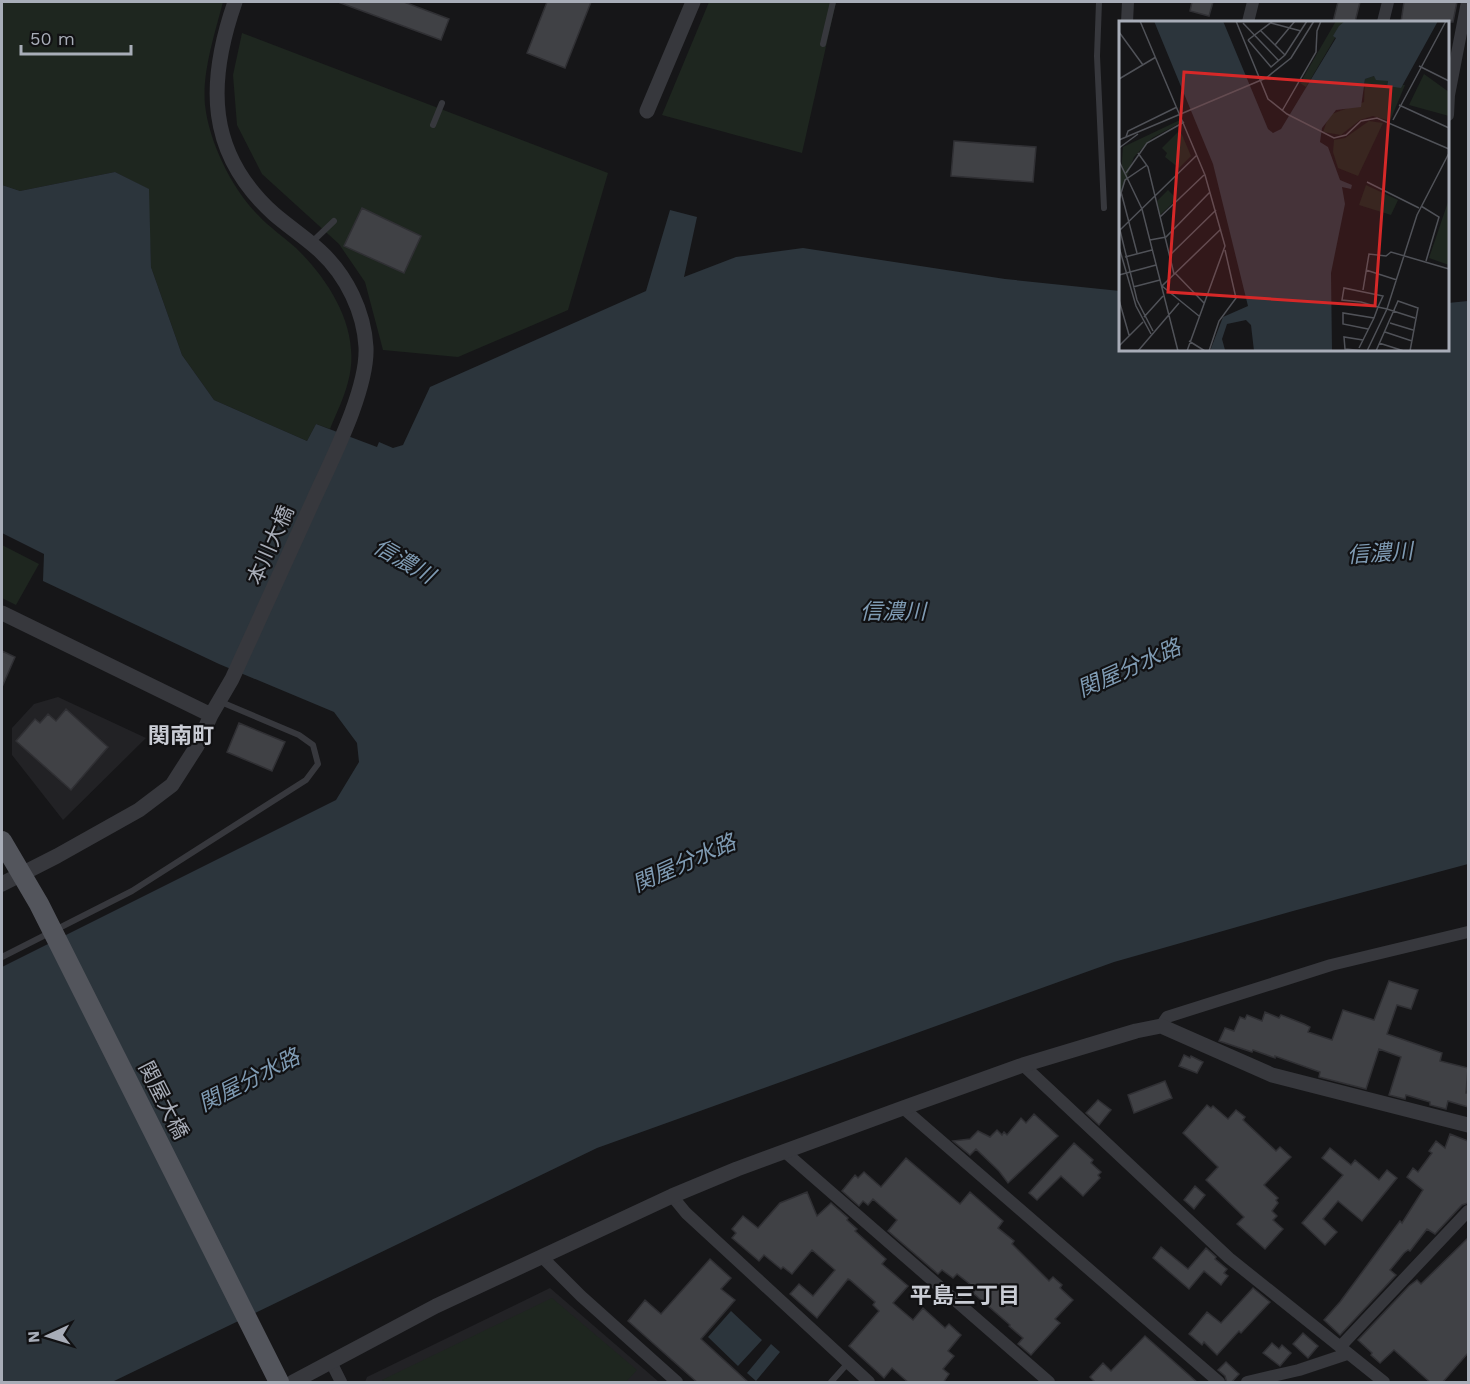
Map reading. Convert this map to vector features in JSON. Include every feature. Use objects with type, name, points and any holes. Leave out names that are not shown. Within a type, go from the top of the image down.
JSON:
[{"type":"main road","name":"関屋大橋","points":[[2,841],[44,915],[279,1383]]},
{"type":"street","name":"本川大橋","points":[[2,884],[139,810],[172,785],[197,746],[211,715],[232,680],[346,429],[365,371],[364,327],[359,309],[342,278],[319,250],[272,212],[243,181],[221,130],[216,101],[217,76],[222,46],[235,2]]},
{"type":"street","points":[[647,111],[693,2]]},
{"type":"street","points":[[1127,21],[1128,2]]},
{"type":"street","points":[[1248,21],[1253,2]]},
{"type":"street","points":[[1383,21],[1388,2]]},
{"type":"street","points":[[1449,95],[1467,2]]},
{"type":"street","points":[[2,613],[211,715]]},
{"type":"street","points":[[1161,1026],[1167,1017],[1331,965],[1468,932]]},
{"type":"street","points":[[293,1383],[436,1306],[672,1197],[903,1108],[1023,1065],[1136,1030],[1161,1026],[1272,1075],[1468,1125]]},
{"type":"street","points":[[1023,1065],[1229,1258],[1384,1383]]},
{"type":"street","points":[[903,1108],[1219,1383]]},
{"type":"street","points":[[784,1152],[1048,1383]]},
{"type":"street","points":[[672,1197],[686,1213],[870,1383]]},
{"type":"street","points":[[1246,1383],[1299,1370],[1343,1350],[1468,1211]]},
{"type":"street","points":[[542,1257],[581,1296],[677,1383]]},
{"type":"street","points":[[331,1362],[341,1383]]},
{"type":"lane","points":[[823,44],[833,2]]},
{"type":"lane","points":[[1099,2],[1098,56],[1104,208]]},
{"type":"lane","points":[[432,125],[442,103]]},
{"type":"lane","points":[[311,244],[334,221]]},
{"type":"lane","points":[[2,957],[132,891],[306,780],[318,764],[313,745],[299,735],[219,701]]},
{"type":"lane","points":[[831,1383],[848,1363]]},
{"type":"shaded area","points":[[2,2],[223,2],[205,79],[207,119],[223,164],[239,192],[262,219],[309,261],[332,292],[340,309],[351,345],[351,363],[348,382],[330,429],[316,424],[307,441],[214,400],[182,355],[151,267],[148,189],[115,172],[20,191],[2,185]]},
{"type":"shaded area","points":[[709,2],[836,2],[802,153],[662,115]]},
{"type":"shaded area","points":[[242,33],[608,173],[568,310],[458,357],[383,350],[365,282],[339,244],[262,174],[237,125],[233,75]]},
{"type":"shaded area","points":[[2,545],[39,564],[16,605],[2,598]]},
{"type":"shaded area","points":[[58,697],[146,738],[63,820],[12,755],[12,728],[34,704]]},
{"type":"shaded area","points":[[550,1288],[659,1382],[365,1382],[367,1377]]},
{"type":"shaded area","points":[[552,1298],[637,1370],[626,1382],[385,1382],[382,1380]]},
{"type":"water","name":"信濃川","points":[[115,172],[149,189],[151,267],[182,355],[214,400],[307,441],[316,424],[377,447],[379,442],[393,448],[403,445],[430,387],[646,291],[670,210],[697,217],[684,277],[736,257],[803,248],[1005,279],[1119,291],[1119,351],[1449,351],[1449,303],[1468,301],[1468,864],[1114,962],[597,1148],[112,1382],[2,1382],[2,967],[336,800],[359,762],[357,743],[334,712],[219,664],[43,581],[44,554],[2,533],[2,185],[20,191]]},
{"type":"water","points":[[731,1311],[762,1340],[738,1366],[708,1337]]},
{"type":"water","points":[[771,1344],[780,1352],[756,1381],[747,1373]]},
{"type":"building","points":[[338,2],[404,2],[449,19],[441,40]]},
{"type":"building","points":[[547,2],[591,2],[565,68],[527,53]]},
{"type":"building","points":[[1192,2],[1213,2],[1209,16],[1190,11]]},
{"type":"building","points":[[1338,2],[1360,2],[1355,21],[1333,21]]},
{"type":"building","points":[[1404,2],[1457,2],[1453,22],[1401,21]]},
{"type":"building","points":[[954,141],[1036,147],[1033,182],[951,176]]},
{"type":"building","points":[[362,208],[421,236],[404,273],[344,246]]},
{"type":"building","points":[[2,651],[15,657],[2,687]]},
{"type":"building","points":[[66,709],[108,747],[71,790],[16,741],[35,719],[40,723],[48,714],[56,721]]},
{"type":"building","points":[[239,723],[285,742],[272,771],[227,752]]},
{"type":"building","points":[[1389,981],[1418,990],[1411,1009],[1397,1005],[1387,1034],[1442,1053],[1440,1061],[1468,1068],[1466,1093],[1468,1093],[1468,1107],[1448,1101],[1446,1109],[1406,1095],[1405,1099],[1389,1095],[1401,1057],[1379,1049],[1366,1089],[1319,1077],[1320,1072],[1275,1056],[1275,1058],[1253,1050],[1252,1052],[1219,1041],[1225,1028],[1234,1031],[1240,1017],[1245,1019],[1247,1015],[1262,1021],[1265,1012],[1279,1018],[1281,1015],[1304,1024],[1310,1027],[1308,1032],[1332,1040],[1343,1010],[1374,1020]]},
{"type":"building","points":[[1184,1055],[1203,1062],[1197,1073],[1179,1066]]},
{"type":"building","points":[[1165,1081],[1172,1098],[1134,1113],[1128,1095]]},
{"type":"building","points":[[1098,1100],[1111,1110],[1099,1125],[1086,1113]]},
{"type":"building","points":[[1207,1105],[1211,1108],[1213,1106],[1228,1119],[1236,1110],[1245,1117],[1243,1120],[1276,1151],[1280,1147],[1291,1157],[1264,1185],[1278,1198],[1276,1200],[1278,1203],[1272,1211],[1277,1216],[1273,1220],[1283,1229],[1265,1249],[1237,1224],[1244,1217],[1206,1180],[1218,1167],[1183,1133]]},
{"type":"building","points":[[1034,1114],[1058,1136],[1008,1183],[976,1149],[970,1155],[953,1141],[970,1139],[978,1131],[990,1137],[997,1130],[1002,1135],[1004,1132],[1007,1135],[1021,1118],[1026,1123]]},
{"type":"building","points":[[1450,1134],[1468,1141],[1468,1203],[1462,1205],[1435,1234],[1427,1229],[1410,1251],[1404,1253],[1390,1270],[1396,1275],[1340,1335],[1324,1320],[1400,1221],[1402,1223],[1423,1190],[1407,1177],[1413,1168],[1418,1172],[1432,1153],[1429,1151],[1436,1141],[1445,1148]]},
{"type":"building","points":[[1074,1143],[1093,1160],[1091,1163],[1101,1172],[1098,1175],[1100,1178],[1083,1196],[1061,1176],[1037,1200],[1029,1193]]},
{"type":"building","points":[[1330,1148],[1351,1165],[1355,1160],[1379,1180],[1387,1170],[1397,1178],[1362,1221],[1338,1201],[1323,1219],[1337,1232],[1325,1245],[1302,1223],[1343,1175],[1322,1158]]},
{"type":"building","points":[[906,1158],[960,1204],[970,1192],[1003,1221],[998,1228],[1014,1241],[1012,1244],[1049,1281],[1053,1277],[1062,1285],[1060,1288],[1073,1300],[1055,1319],[1060,1323],[1031,1355],[1018,1344],[1023,1338],[973,1293],[976,1289],[957,1274],[953,1278],[942,1270],[938,1274],[888,1231],[897,1220],[873,1199],[868,1205],[863,1201],[859,1206],[842,1191],[855,1175],[858,1178],[864,1172],[881,1187]]},
{"type":"building","points":[[1195,1186],[1205,1195],[1194,1209],[1184,1200]]},
{"type":"building","points":[[807,1192],[817,1216],[831,1203],[848,1218],[847,1220],[857,1229],[855,1231],[886,1259],[882,1264],[908,1286],[893,1303],[913,1320],[923,1308],[945,1328],[949,1324],[961,1335],[948,1351],[954,1356],[943,1369],[949,1374],[943,1383],[909,1383],[892,1368],[884,1378],[849,1346],[879,1311],[873,1305],[875,1302],[850,1280],[848,1279],[817,1318],[790,1294],[799,1284],[813,1296],[835,1270],[812,1250],[792,1274],[783,1267],[781,1269],[764,1255],[759,1261],[732,1238],[736,1233],[732,1229],[743,1216],[758,1228],[780,1203]]},
{"type":"building","points":[[1468,1238],[1468,1353],[1442,1383],[1431,1383],[1394,1350],[1380,1363],[1358,1340],[1409,1286],[1417,1280],[1421,1284]]},
{"type":"building","points":[[1161,1247],[1188,1269],[1206,1248],[1227,1269],[1224,1273],[1228,1276],[1221,1285],[1204,1271],[1189,1289],[1153,1258]]},
{"type":"building","points":[[710,1259],[731,1278],[721,1289],[735,1300],[701,1339],[749,1383],[698,1383],[628,1321],[645,1300],[661,1314]]},
{"type":"building","points":[[1253,1288],[1270,1302],[1217,1355],[1204,1342],[1202,1345],[1189,1334],[1207,1312],[1221,1323]]},
{"type":"building","points":[[1303,1333],[1318,1346],[1308,1358],[1293,1344]]},
{"type":"building","points":[[1145,1336],[1198,1383],[1096,1383],[1090,1377],[1103,1363],[1111,1371]]},
{"type":"building","points":[[1272,1343],[1279,1349],[1282,1345],[1291,1353],[1280,1366],[1263,1353]]},
{"type":"building","points":[[1226,1362],[1239,1374],[1231,1383],[1227,1383],[1225,1376],[1218,1370]]},
{"type":"district","name":"関南町","points":[[181,735]]},
{"type":"district","name":"平島三丁目","points":[[965,1295]]},
{"type":"water label","name":"関屋分水路","points":[[1129,668]]},
{"type":"water label","name":"関屋分水路","points":[[684,863]]},
{"type":"water label","name":"関屋分水路","points":[[249,1080]]}]
